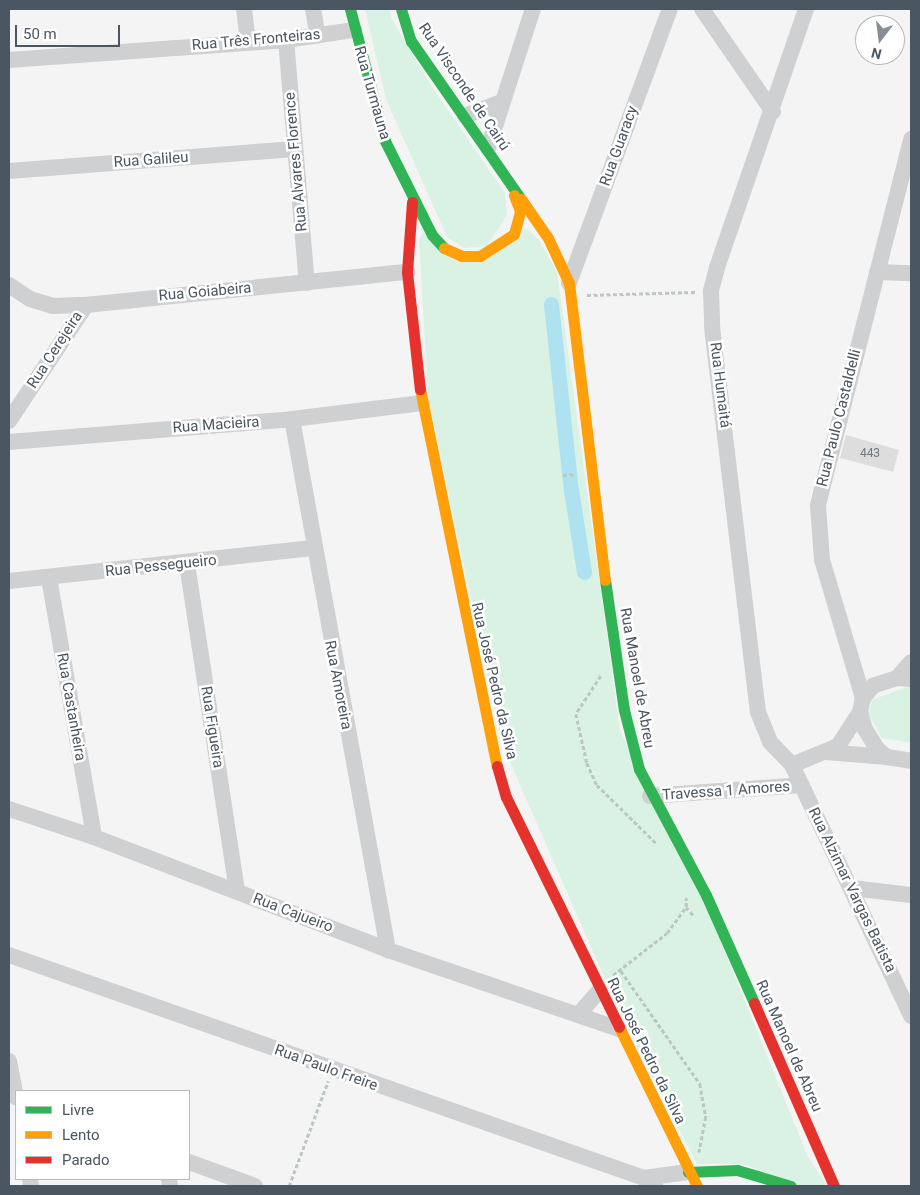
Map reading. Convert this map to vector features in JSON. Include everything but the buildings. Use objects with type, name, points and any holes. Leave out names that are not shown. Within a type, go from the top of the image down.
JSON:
[{"type":"main road","name":"Rua Turmauna","points":[[350,9],[374,110],[412,202]]},
{"type":"main road","name":"Rua Visconde de Cairú","points":[[401,9],[412,41],[509,180]]},
{"type":"main road","name":"Rua Manoel de Abreu","points":[[509,180],[548,238],[570,289],[590,482],[617,658],[630,734],[650,796],[706,896],[834,1186]]},
{"type":"main road","points":[[412,202],[445,249],[462,256],[480,256],[514,234],[520,223],[520,212],[509,180]]},
{"type":"main road","name":"Rua José Pedro da Silva","points":[[412,202],[407,272],[422,403],[481,704],[504,788],[618,1029],[693,1179]]},
{"type":"main road","points":[[722,1182],[737,1170]]},
{"type":"main road","name":"Rua Paulo Freire","points":[[693,1179],[737,1170],[791,1186]]},
{"type":"street","points":[[244,9],[248,41]]},
{"type":"street","points":[[313,9],[318,36]]},
{"type":"street","points":[[488,148],[500,102],[533,9]]},
{"type":"street","name":"Rua Guaracy","points":[[570,289],[670,9]]},
{"type":"street","points":[[702,9],[773,112]]},
{"type":"street","name":"Rua Humaitá","points":[[792,765],[770,742],[758,712],[711,291],[773,112],[806,9]]},
{"type":"street","name":"Rua Três Fronteiras","points":[[9,60],[248,41],[286,40],[354,30]]},
{"type":"street","name":"Rua Alvares Florence","points":[[286,40],[294,150],[307,283]]},
{"type":"street","points":[[464,116],[500,102]]},
{"type":"street","name":"Rua Paulo Castaldelli","points":[[887,757],[869,739],[862,705],[822,560],[817,529],[831,448],[911,139]]},
{"type":"street","name":"Rua Galileu","points":[[9,171],[294,150]]},
{"type":"street","name":"Rua Goiabeira","points":[[9,285],[30,299],[52,306],[86,305],[407,272]]},
{"type":"street","points":[[877,272],[911,273]]},
{"type":"street","name":"Rua Cerejeira","points":[[9,421],[86,305]]},
{"type":"street","name":"Rua Macieira","points":[[9,442],[292,419],[422,403]]},
{"type":"street","name":"Rua Amoreira","points":[[292,419],[312,548],[388,950]]},
{"type":"street","name":"Rua Pessegueiro","points":[[9,581],[187,564],[312,548]]},
{"type":"street","name":"Rua Figueira","points":[[187,564],[237,891]]},
{"type":"street","name":"Rua Castanheira","points":[[49,578],[94,837]]},
{"type":"street","points":[[792,765],[844,742],[873,686],[904,679],[911,662]]},
{"type":"street","points":[[823,752],[887,757],[911,761]]},
{"type":"street","name":"Rua Alzimar Vargas Batista","points":[[792,765],[852,888],[911,1016]]},
{"type":"street","name":"Travessa 1 Amores","points":[[650,796],[802,785]]},
{"type":"street","name":"Rua Cajueiro","points":[[9,809],[94,837],[388,950],[579,1014],[618,1029]]},
{"type":"street","points":[[852,888],[911,895]]},
{"type":"street","name":"Rua Paulo Freire","points":[[9,955],[332,1071],[650,1182],[693,1179]]},
{"type":"street","points":[[579,1014],[599,987]]},
{"type":"street","points":[[9,1061],[15,1090]]},
{"type":"street","points":[[190,1162],[255,1186]]},
{"type":"path","points":[[570,289],[711,291]]},
{"type":"path","points":[[617,658],[576,714],[582,749],[597,785],[658,845]]},
{"type":"path","points":[[599,987],[622,971],[667,934],[686,907],[687,893]]},
{"type":"path","points":[[622,971],[700,1084],[706,1116],[701,1151],[681,1158]]},
{"type":"path","points":[[289,1186],[332,1071]]},
{"type":"green space","points":[[365,9],[390,9],[391,18],[434,90],[505,193],[507,215],[487,246],[464,248],[447,237],[386,99]]},
{"type":"green space","points":[[527,228],[539,240],[557,272],[620,731],[714,925],[808,1157],[827,1186],[802,1186],[743,1164],[697,1164],[621,1016],[501,741],[428,395],[419,239],[423,232],[457,260]]},
{"type":"green space","points":[[911,685],[911,743],[882,738],[869,714],[872,700]]},
{"type":"waterway","points":[[551,304],[571,490],[584,572]]},
{"type":"traffic: fast","points":[[350,9],[385,141],[432,235],[444,248]]},
{"type":"traffic: fast","points":[[401,9],[411,41],[521,199]]},
{"type":"traffic: fast","points":[[605,580],[624,710],[639,769],[706,895],[754,1003]]},
{"type":"traffic: fast","points":[[688,1172],[737,1170],[791,1186]]},
{"type":"traffic: slow","points":[[444,248],[462,256],[480,256],[514,234],[520,211],[514,195]]},
{"type":"traffic: slow","points":[[521,199],[548,238],[569,283],[605,580]]},
{"type":"traffic: slow","points":[[420,389],[497,766]]},
{"type":"traffic: slow","points":[[619,1027],[697,1186]]},
{"type":"traffic: jam","points":[[412,202],[407,272],[420,389]]},
{"type":"traffic: jam","points":[[497,766],[506,797],[619,1027]]},
{"type":"traffic: jam","points":[[754,1003],[834,1186]]}]
